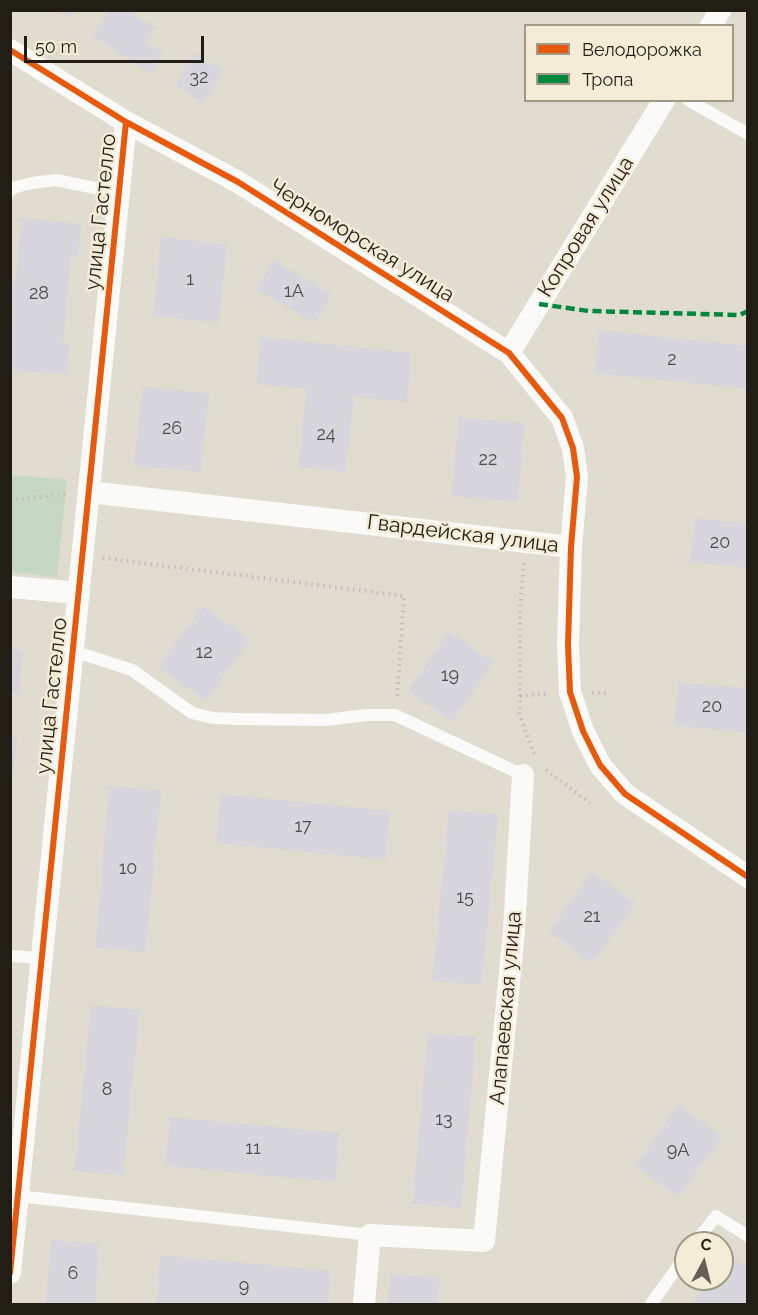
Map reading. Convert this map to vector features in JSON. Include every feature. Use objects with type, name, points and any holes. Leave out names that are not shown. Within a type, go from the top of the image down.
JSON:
[{"type":"street","points":[[712,24],[720,10]]},
{"type":"street","name":"Черноморская улица","points":[[10,50],[126,122],[238,182],[508,353],[562,418],[573,448],[578,477],[572,547]]},
{"type":"street","name":"Копровая улица","points":[[508,353],[663,102]]},
{"type":"street","name":"улица Гастелло","points":[[10,1273],[126,122]]},
{"type":"street","name":"Гвардейская улица","points":[[89,492],[572,547],[568,645],[570,692],[583,731],[600,765],[625,794],[747,877]]},
{"type":"street","points":[[10,587],[79,593]]},
{"type":"street","name":"Алапаевская улица","points":[[370,1235],[484,1241],[513,931],[523,775]]},
{"type":"street","points":[[364,1305],[370,1235]]},
{"type":"lane","points":[[691,102],[747,134]]},
{"type":"lane","points":[[10,191],[12,188],[32,183],[56,180],[119,193]]},
{"type":"lane","points":[[73,651],[132,670],[192,713],[213,718],[326,720],[367,715],[396,715],[523,775]]},
{"type":"lane","points":[[10,956],[42,958]]},
{"type":"lane","points":[[18,1196],[370,1235]]},
{"type":"lane","points":[[704,1231],[716,1216],[747,1236]]},
{"type":"lane","points":[[651,1305],[674,1273]]},
{"type":"path","points":[[10,500],[89,492]]},
{"type":"path","points":[[527,542],[520,609],[519,716],[538,765],[590,803]]},
{"type":"path","points":[[103,558],[404,596],[396,715]]},
{"type":"green space","points":[[10,475],[67,480],[57,577],[11,572]]},
{"type":"building","points":[[58,10],[75,10],[70,18]]},
{"type":"building","points":[[109,10],[126,10],[155,27],[145,43],[163,53],[151,74],[93,36]]},
{"type":"building","points":[[194,53],[223,71],[203,103],[175,85]]},
{"type":"building","points":[[21,218],[81,224],[78,257],[71,257],[63,343],[70,343],[67,375],[10,370],[13,304],[10,304],[10,284],[15,284]]},
{"type":"building","points":[[161,237],[227,244],[219,323],[153,316]]},
{"type":"building","points":[[273,260],[332,294],[315,323],[256,290]]},
{"type":"building","points":[[599,330],[748,346],[748,389],[594,373]]},
{"type":"building","points":[[261,337],[412,353],[407,402],[354,397],[346,472],[298,467],[306,389],[256,384]]},
{"type":"building","points":[[142,387],[209,393],[201,472],[134,466]]},
{"type":"building","points":[[459,417],[525,423],[518,502],[451,496]]},
{"type":"building","points":[[694,518],[748,524],[748,568],[690,562]]},
{"type":"building","points":[[203,606],[250,640],[205,701],[158,667]]},
{"type":"building","points":[[449,631],[493,662],[452,722],[408,691]]},
{"type":"building","points":[[10,649],[23,650],[19,693],[10,693]]},
{"type":"building","points":[[746,665],[748,665],[748,733],[674,725],[678,682],[744,688]]},
{"type":"building","points":[[10,736],[17,736],[12,787],[10,787]]},
{"type":"building","points":[[109,786],[161,791],[146,952],[95,948]]},
{"type":"building","points":[[220,794],[390,811],[386,860],[216,843]]},
{"type":"building","points":[[449,810],[498,815],[482,985],[432,981]]},
{"type":"building","points":[[592,872],[636,903],[592,963],[549,932]]},
{"type":"building","points":[[91,1005],[140,1010],[123,1175],[74,1171]]},
{"type":"building","points":[[428,1033],[476,1037],[461,1208],[412,1204]]},
{"type":"building","points":[[678,1105],[722,1136],[678,1197],[635,1166]]},
{"type":"building","points":[[170,1117],[340,1133],[335,1182],[165,1166]]},
{"type":"building","points":[[51,1240],[99,1244],[95,1304],[46,1304]]},
{"type":"building","points":[[160,1255],[331,1271],[328,1304],[156,1304]]},
{"type":"building","points":[[734,1258],[748,1268],[748,1304],[691,1304],[700,1291],[734,1291]]},
{"type":"building","points":[[390,1274],[440,1278],[437,1304],[387,1304]]},
{"type":"marked path","points":[[539,304],[589,311],[740,315],[748,311]]},
{"type":"cycle path","points":[[10,50],[126,122],[238,182],[509,353],[562,418],[573,448],[577,477],[571,547],[568,645],[570,692],[583,731],[600,765],[625,794],[748,877]]},
{"type":"cycle path","points":[[10,1273],[126,122]]}]
